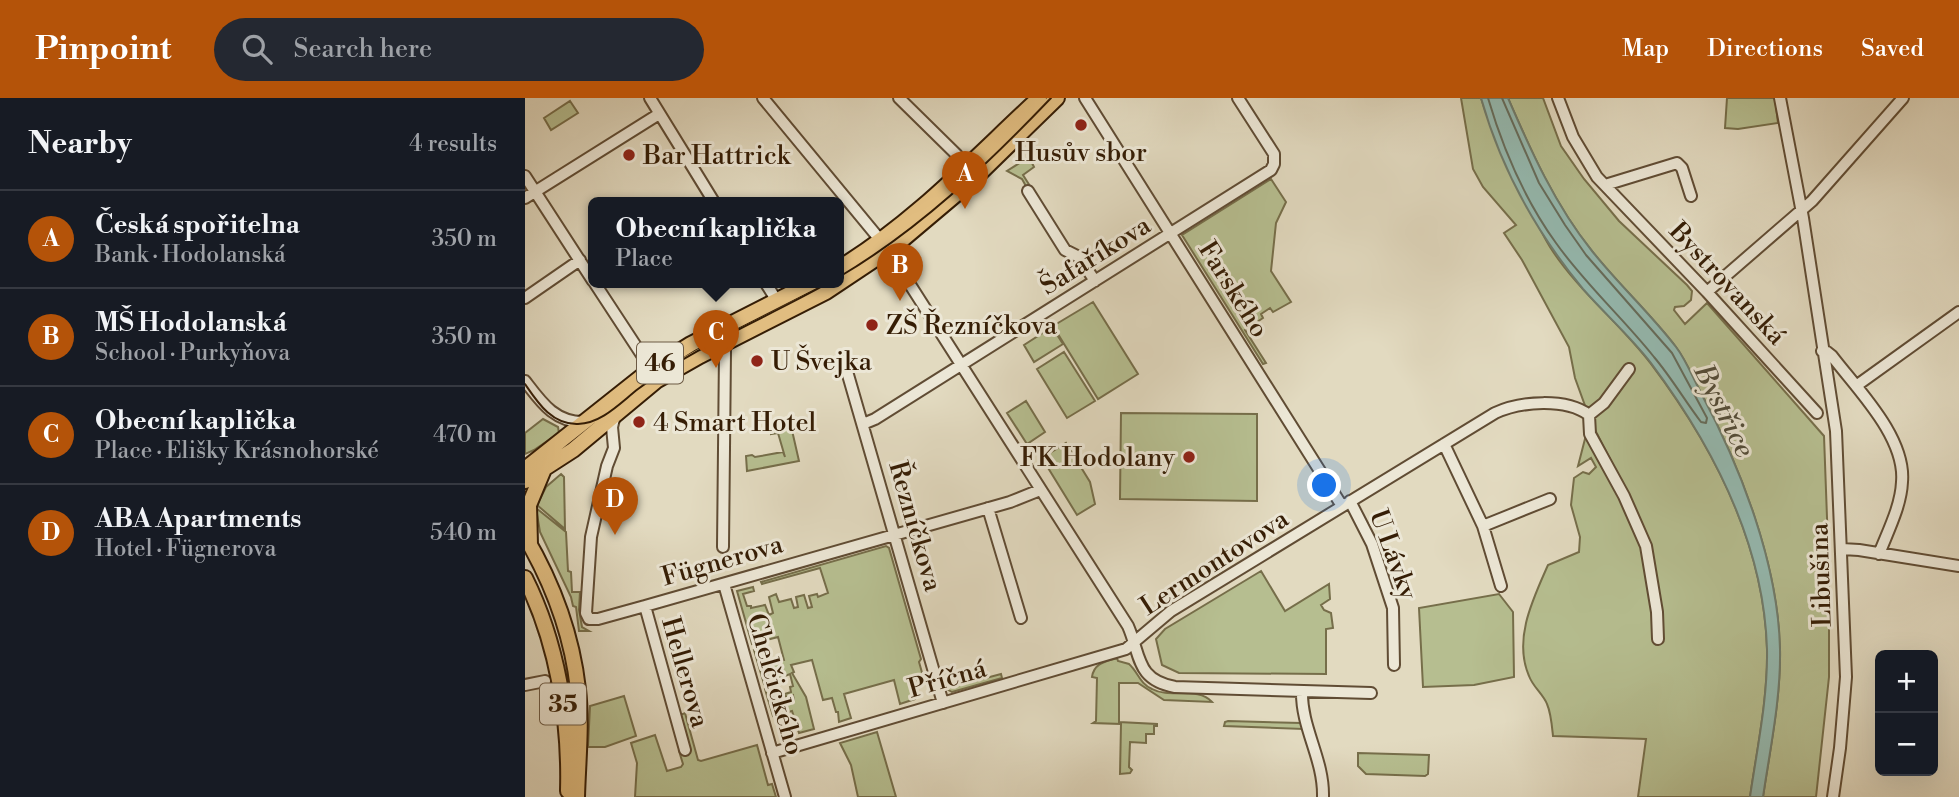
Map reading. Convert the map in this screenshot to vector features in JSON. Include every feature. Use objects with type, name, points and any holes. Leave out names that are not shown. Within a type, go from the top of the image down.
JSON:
[{"type":"main road","points":[[844,265],[884,246],[1039,98]]},
{"type":"main road","points":[[844,278],[959,193],[1057,98]]},
{"type":"main road","name":"46","points":[[525,481],[532,467],[585,422],[656,381],[776,301],[801,288]]},
{"type":"main road","points":[[721,337],[831,288]]},
{"type":"main road","name":"46","points":[[532,467],[586,438],[611,408],[651,369],[721,337]]},
{"type":"main road","points":[[527,540],[532,467]]},
{"type":"main road","name":"35","points":[[527,540],[553,594],[574,666],[579,704],[577,797]]},
{"type":"main road","name":"35","points":[[525,578],[544,624],[558,675],[566,732],[568,797]]},
{"type":"street","points":[[650,98],[711,197]]},
{"type":"street","points":[[763,98],[844,197]]},
{"type":"street","points":[[898,98],[957,155]]},
{"type":"street","name":"Farského","points":[[1085,98],[1346,504]]},
{"type":"street","name":"Šafaříkova","points":[[863,424],[961,366],[1271,170],[1274,154],[1238,98]]},
{"type":"street","name":"Bystrovanská","points":[[1557,98],[1580,151],[1605,185],[1817,413]]},
{"type":"street","name":"Libušina","points":[[1780,98],[1802,209],[1836,431],[1846,677],[1833,797]]},
{"type":"street","points":[[1707,292],[1812,201],[1903,98]]},
{"type":"street","points":[[530,195],[659,114]]},
{"type":"street","name":"Bystrovanská","points":[[1605,185],[1677,163],[1682,168],[1691,196]]},
{"type":"street","points":[[525,176],[530,195],[588,273]]},
{"type":"street","points":[[1028,191],[1065,250],[1079,257],[1095,281]]},
{"type":"street","points":[[844,197],[884,246],[1128,626],[1133,645]]},
{"type":"street","points":[[525,298],[580,260]]},
{"type":"street","points":[[598,288],[651,369]]},
{"type":"street","points":[[768,288],[776,301]]},
{"type":"street","points":[[1856,386],[1959,312]]},
{"type":"street","points":[[721,337],[723,547]]},
{"type":"street","points":[[1822,351],[1830,353],[1880,418],[1899,456],[1902,469],[1899,499],[1879,554]]},
{"type":"street","name":"Řezníčkova","points":[[844,361],[943,703]]},
{"type":"street","points":[[1629,369],[1604,403],[1589,415],[1590,434],[1624,496],[1646,546],[1657,612],[1658,639]]},
{"type":"street","points":[[525,381],[544,406],[554,414],[571,421],[585,422]]},
{"type":"street","name":"Lermontovova","points":[[1371,693],[1163,685],[1147,675],[1133,645],[1171,611],[1495,414],[1514,407],[1569,405],[1589,415]]},
{"type":"street","name":"Fügnerova","points":[[611,408],[615,443],[593,529],[586,616],[589,619],[724,584],[1026,497],[1040,490]]},
{"type":"street","points":[[586,438],[602,435],[615,443]]},
{"type":"street","points":[[1444,444],[1483,526],[1501,586]]},
{"type":"street","points":[[1483,526],[1550,499]]},
{"type":"street","name":"U Lávky","points":[[1346,504],[1372,544],[1393,608],[1394,665]]},
{"type":"street","points":[[988,508],[1021,618]]},
{"type":"street","points":[[1842,549],[1959,566]]},
{"type":"street","name":"Chelčického","points":[[724,584],[785,797]]},
{"type":"street","name":"Hellerova","points":[[645,606],[685,750]]},
{"type":"street","name":"Příčná","points":[[772,752],[1133,645]]},
{"type":"street","points":[[525,685],[545,681]]},
{"type":"street","points":[[1302,691],[1303,712],[1322,770],[1323,797]]},
{"type":"green space","points":[[1461,98],[1481,98],[1502,150],[1550,247],[1573,278],[1651,364],[1674,395],[1695,428],[1731,498],[1756,572],[1764,610],[1767,649],[1764,705],[1750,797],[1638,797],[1646,739],[1553,736],[1548,708],[1531,680],[1525,662],[1524,634],[1531,605],[1548,565],[1579,552],[1580,537],[1571,505],[1574,478],[1583,472],[1589,474],[1596,467],[1591,458],[1578,466],[1586,435],[1622,502],[1642,548],[1663,630],[1661,604],[1650,545],[1630,498],[1591,422],[1575,378],[1569,347],[1522,260],[1504,233],[1516,225],[1483,187],[1473,169]]},
{"type":"green space","points":[[1508,98],[1543,98],[1561,146],[1584,179],[1619,221],[1692,291],[1691,300],[1674,310],[1685,324],[1707,303],[1824,436],[1829,572],[1829,677],[1816,797],[1763,797],[1779,686],[1778,617],[1765,550],[1730,453],[1680,352],[1602,263],[1566,215],[1535,158]]},
{"type":"green space","points":[[1727,98],[1775,98],[1778,123],[1738,129],[1725,128]]},
{"type":"green space","points":[[570,101],[578,113],[551,130],[544,118]]},
{"type":"green space","points":[[1029,157],[1034,167],[1023,175],[1030,186],[1027,188],[1022,179],[1007,171]]},
{"type":"green space","points":[[1271,179],[1286,202],[1276,223],[1271,271],[1291,302],[1273,312],[1270,308],[1261,314],[1263,318],[1245,330],[1266,363],[1263,364],[1182,235]]},
{"type":"green space","points":[[1093,302],[1138,374],[1098,399],[1053,326]]},
{"type":"green space","points":[[1052,327],[1063,344],[1034,362],[1024,345]]},
{"type":"green space","points":[[1064,352],[1095,401],[1067,418],[1037,369]]},
{"type":"green space","points":[[1026,401],[1045,432],[1027,444],[1007,413]]},
{"type":"green space","name":"FK Hodolany","points":[[1121,413],[1257,414],[1257,501],[1120,499]]},
{"type":"green space","points":[[543,419],[558,427],[559,433],[525,454],[525,433]]},
{"type":"green space","points":[[791,426],[799,461],[747,471],[746,456],[783,452],[785,457],[778,433],[771,434],[771,430]]},
{"type":"green space","points":[[1066,443],[1090,482],[1095,504],[1077,515],[1042,458]]},
{"type":"green space","points":[[561,474],[564,477],[565,529],[537,505],[546,487]]},
{"type":"green space","points":[[536,508],[566,532],[572,592],[580,592],[582,627],[589,631],[579,631],[576,607],[573,606],[540,532]]},
{"type":"green space","points":[[886,546],[889,548],[921,659],[919,662],[923,676],[911,684],[915,699],[900,704],[894,680],[844,694],[851,718],[839,722],[832,698],[823,700],[812,660],[791,665],[794,672],[792,673],[806,697],[814,729],[799,733],[792,711],[773,716],[765,689],[769,687],[777,706],[794,701],[793,695],[786,697],[785,694],[791,692],[790,687],[793,686],[790,674],[764,684],[754,650],[758,649],[763,666],[784,660],[778,637],[752,644],[737,591],[753,587],[754,591],[743,594],[747,606],[751,608],[765,605],[769,615],[773,613],[769,597],[776,594],[779,602],[791,599],[794,608],[798,607],[796,597],[804,595],[808,608],[812,607],[809,596],[817,594],[818,597],[828,593],[820,568],[762,584],[761,582]]},
{"type":"green space","points":[[1261,571],[1285,611],[1329,584],[1330,599],[1321,605],[1331,613],[1333,628],[1326,629],[1326,674],[1179,673],[1162,665],[1156,639],[1165,629]]},
{"type":"green space","points":[[1499,594],[1513,612],[1514,677],[1474,685],[1423,687],[1419,608]]},
{"type":"green space","points":[[1117,658],[1118,661],[1129,664],[1152,689],[1167,693],[1192,693],[1212,702],[1164,700],[1138,683],[1119,683],[1119,722],[1157,724],[1154,726],[1154,734],[1146,734],[1146,743],[1130,742],[1129,767],[1132,770],[1130,773],[1120,774],[1121,724],[1093,723],[1096,721],[1097,678],[1092,677],[1093,672],[1101,664]]},
{"type":"green space","points":[[940,674],[943,679],[956,686],[1001,674],[1002,678],[952,692],[943,687]]},
{"type":"green space","points":[[624,696],[636,736],[605,747],[588,747],[590,706]]},
{"type":"green space","points":[[685,713],[698,760],[757,745],[768,785],[772,784],[776,797],[635,797],[637,763],[631,743],[655,735],[667,771],[681,767],[683,764],[679,751],[687,749],[680,715]]},
{"type":"green space","points":[[1228,721],[1301,723],[1303,729],[1224,726]]},
{"type":"green space","points":[[877,732],[896,797],[858,797],[851,765],[840,743]]},
{"type":"green space","points":[[1358,753],[1429,755],[1428,774],[1366,774],[1358,766]]},
{"type":"water","points":[[1481,98],[1508,98],[1545,177],[1579,233],[1602,263],[1666,334],[1683,358],[1716,422],[1743,485],[1765,550],[1778,617],[1780,667],[1777,705],[1763,797],[1750,797],[1766,686],[1764,610],[1745,534],[1731,498],[1714,462],[1674,395],[1643,353],[1583,289],[1535,222],[1499,150]]},
{"type":"tram line","points":[[844,274],[897,239],[951,195],[1051,98]]},
{"type":"tram line","points":[[525,384],[553,417],[569,423],[587,423],[610,411],[683,359],[819,288]]},
{"type":"place","name":"Husův sbor","points":[[1081,125]]},
{"type":"place","name":"Bar Hattrick","points":[[629,155]]},
{"type":"place","name":"Česká spořitelna","points":[[965,209]]},
{"type":"place","name":"MŠ Hodolanská","points":[[900,301]]},
{"type":"place","name":"ZŠ Řezníčkova","points":[[872,325]]},
{"type":"place","name":"U Švejka","points":[[757,361]]},
{"type":"place","name":"Obecní kaplička","points":[[716,368]]},
{"type":"place","name":"4 Smart Hotel","points":[[639,422]]},
{"type":"place","name":"FK Hodolany","points":[[1189,457]]},
{"type":"place","name":"ABA Apartments","points":[[615,535]]},
{"type":"water label","name":"Bystřice","points":[[1725,410]]}]
